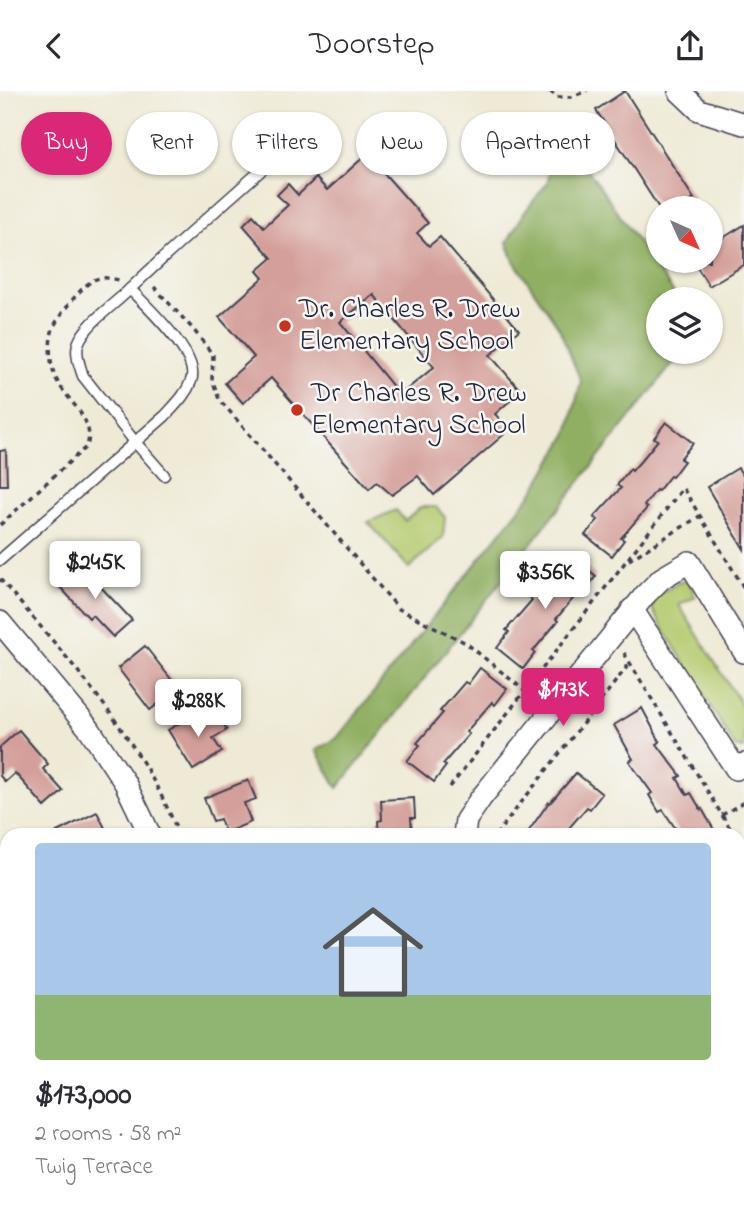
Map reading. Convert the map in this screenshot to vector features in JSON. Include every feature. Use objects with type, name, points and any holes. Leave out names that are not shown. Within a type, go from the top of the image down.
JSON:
[{"type":"street","points":[[679,91],[699,110],[744,124]]},
{"type":"street","points":[[465,828],[466,820],[481,798],[632,609],[662,578],[689,562],[744,652]]},
{"type":"street","points":[[632,609],[736,769],[744,764]]},
{"type":"street","points":[[0,622],[90,730],[125,783],[147,828]]},
{"type":"lane","points":[[164,475],[83,376],[78,345],[88,330],[150,269],[256,175]]},
{"type":"lane","points":[[0,560],[135,442],[184,395],[193,379],[190,361],[181,346],[130,289]]},
{"type":"path","points":[[550,91],[556,97],[570,97],[587,91]]},
{"type":"path","points":[[156,287],[213,355],[212,379],[219,400],[399,609],[466,643],[525,691]]},
{"type":"path","points":[[624,563],[700,516]]},
{"type":"path","points":[[612,634],[730,828]]},
{"type":"path","points":[[501,828],[630,663]]},
{"type":"path","points":[[722,815],[744,802]]},
{"type":"green space","points":[[549,175],[592,175],[646,253],[646,273],[660,273],[670,287],[646,287],[646,364],[673,364],[338,788],[316,750],[337,738],[370,697],[535,489],[568,433],[581,381],[559,328],[514,261],[507,242],[524,213],[547,183]]},
{"type":"green space","points":[[421,507],[436,507],[445,517],[443,537],[409,568],[368,522],[396,510],[405,521]]},
{"type":"green space","points":[[689,580],[695,597],[679,605],[744,709],[744,749],[735,747],[653,611],[653,597]]},
{"type":"building","points":[[625,91],[692,196],[651,196],[615,140],[615,112],[596,110]]},
{"type":"building","name":"Dr. Charles R. Drew Elementary School","points":[[356,164],[356,175],[386,175],[428,223],[417,233],[429,246],[440,237],[519,330],[490,355],[521,391],[495,414],[509,430],[434,495],[418,476],[392,495],[377,482],[369,489],[271,378],[243,403],[225,383],[254,357],[219,317],[263,278],[257,271],[272,258],[243,225],[253,215],[264,227],[288,205],[277,195],[288,184],[298,195],[316,178],[327,190]],"holes":[[[374,295],[434,367],[400,395],[340,322]]]},
{"type":"building","points":[[744,225],[744,265],[709,286],[701,273],[723,273],[723,238]]},
{"type":"building","points":[[666,422],[693,443],[680,459],[684,461],[672,477],[656,490],[644,506],[647,508],[621,538],[624,540],[612,556],[585,535],[598,520],[594,517],[621,488],[617,485],[658,440],[654,438]]},
{"type":"building","points":[[6,450],[7,485],[0,485],[0,451]]},
{"type":"building","points":[[738,468],[744,477],[744,549],[707,487]]},
{"type":"building","points":[[570,555],[596,576],[584,592],[581,589],[556,619],[558,621],[533,651],[535,653],[523,669],[497,648],[509,632],[506,630],[532,600],[530,598],[555,569],[558,571]]},
{"type":"building","points":[[81,566],[132,620],[113,637],[92,615],[89,618],[59,586]]},
{"type":"building","points":[[145,646],[178,688],[150,710],[118,668]]},
{"type":"building","points":[[480,668],[507,689],[495,705],[492,702],[466,732],[469,734],[443,764],[446,766],[434,782],[407,761],[420,745],[417,743],[443,713],[440,711],[465,682],[468,684]]},
{"type":"building","points":[[642,708],[660,742],[657,744],[681,776],[677,778],[687,795],[691,793],[713,828],[675,828],[663,810],[659,812],[649,795],[652,793],[629,761],[633,759],[614,725]]},
{"type":"building","points":[[199,712],[206,723],[219,716],[227,730],[213,738],[222,752],[193,770],[168,730]]},
{"type":"building","points":[[19,730],[48,764],[43,769],[63,791],[45,807],[15,773],[5,782],[0,776],[0,747]]},
{"type":"building","points":[[576,773],[602,794],[569,828],[531,828]]},
{"type":"building","points":[[248,780],[256,799],[244,803],[251,822],[237,828],[223,828],[220,819],[213,821],[204,798]]},
{"type":"building","points":[[414,798],[415,818],[411,818],[412,828],[378,828],[378,821],[382,820],[381,800]]},
{"type":"building","points":[[97,812],[105,828],[65,828]]},
{"type":"place","name":"Dr. Charles R. Drew Elementary School","points":[[285,326]]},
{"type":"place","name":"Dr Charles R. Drew Elementary School","points":[[297,410]]}]
